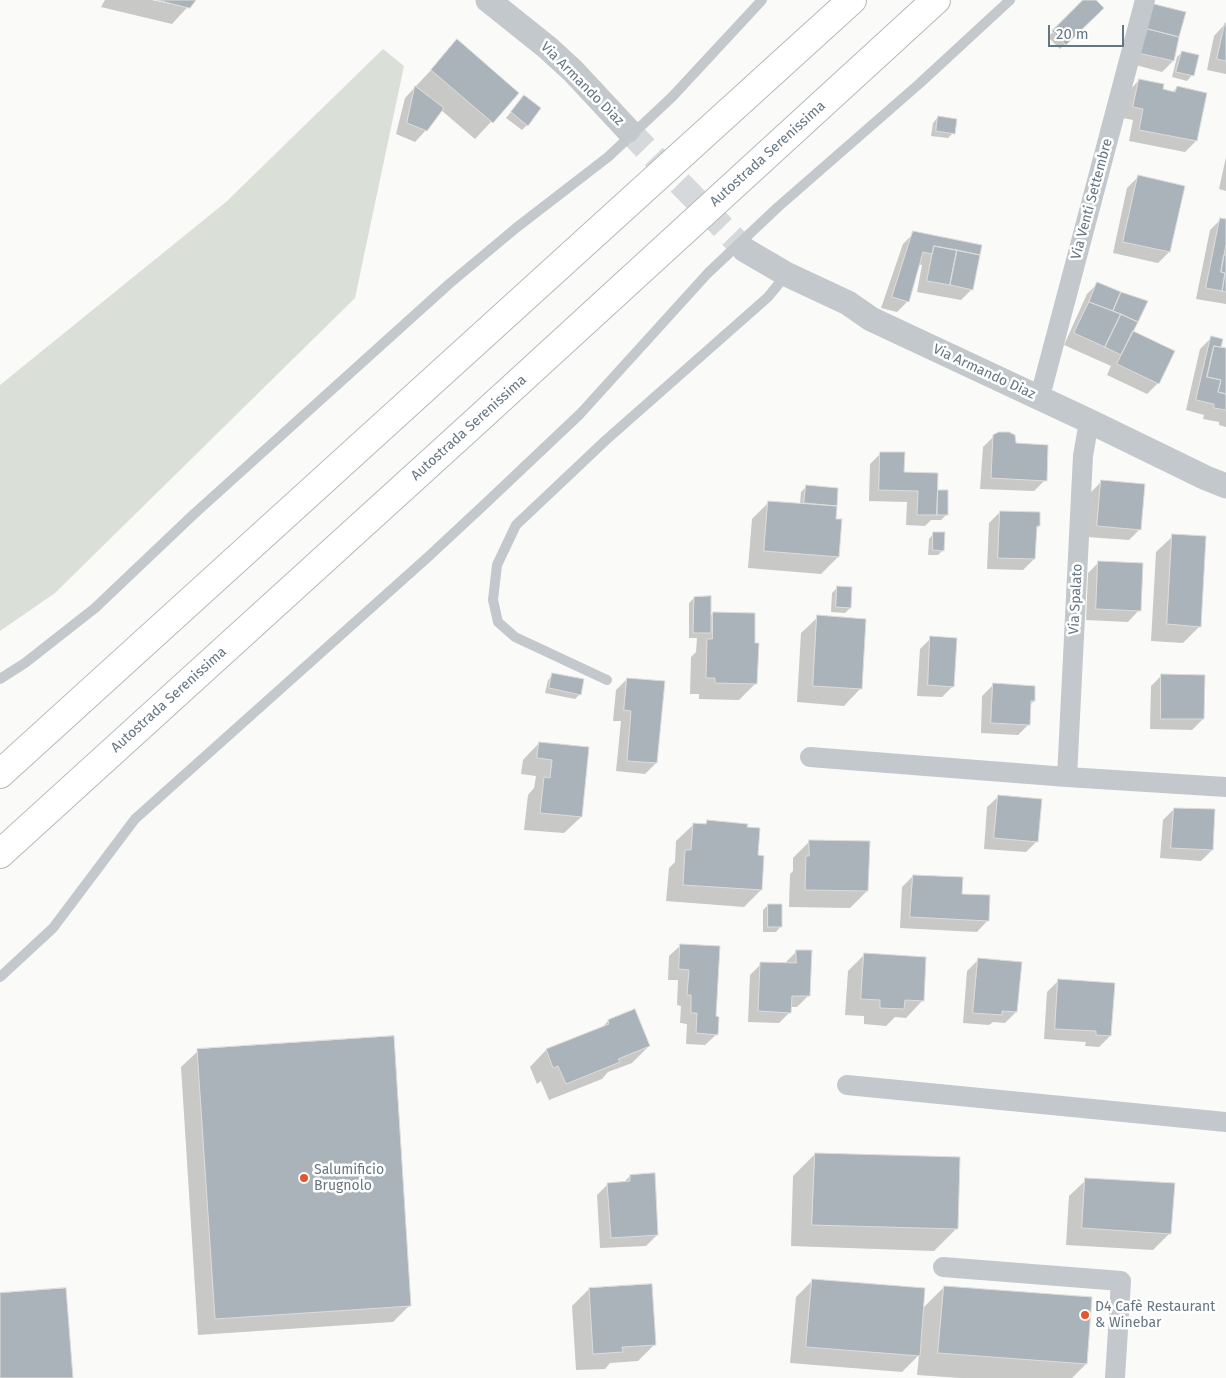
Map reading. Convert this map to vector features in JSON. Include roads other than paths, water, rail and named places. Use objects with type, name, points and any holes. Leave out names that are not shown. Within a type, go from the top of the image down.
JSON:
[{"type":"highway","points":[[0,774],[852,0]]},
{"type":"highway","name":"Autostrada Serenissima","points":[[0,854],[936,0]]},
{"type":"street","name":"Via Armando Diaz","points":[[488,0],[548,48],[573,71],[628,130]]},
{"type":"street","name":"Via Venti Settembre","points":[[1036,397],[1043,385],[1145,0]]},
{"type":"street","name":"Via Armando Diaz","points":[[746,250],[786,274],[848,303],[871,318],[1226,486]]},
{"type":"street","name":"Via Spalato","points":[[1067,778],[1083,456],[1091,422]]},
{"type":"street","points":[[810,757],[1067,778],[1226,787]]},
{"type":"street","points":[[847,1085],[1226,1122]]},
{"type":"street","points":[[943,1268],[1121,1281],[1115,1378]]},
{"type":"lane","points":[[0,679],[25,663],[95,608],[194,514],[448,284],[516,228],[608,157],[672,97],[762,0]]},
{"type":"lane","points":[[0,976],[53,928],[135,819],[464,523],[580,414],[708,273],[771,213],[919,84],[1010,0]]},
{"type":"lane","points":[[607,680],[514,637],[498,622],[493,600],[497,565],[516,525],[606,440],[768,297],[786,274]]},
{"type":"tunnel","points":[[628,130],[745,250]]},
{"type":"place","name":"Salumificio Brugnolo","points":[[304,1178]]},
{"type":"place","name":"D4 Cafè Restaurant & Winebar","points":[[1085,1315]]}]
